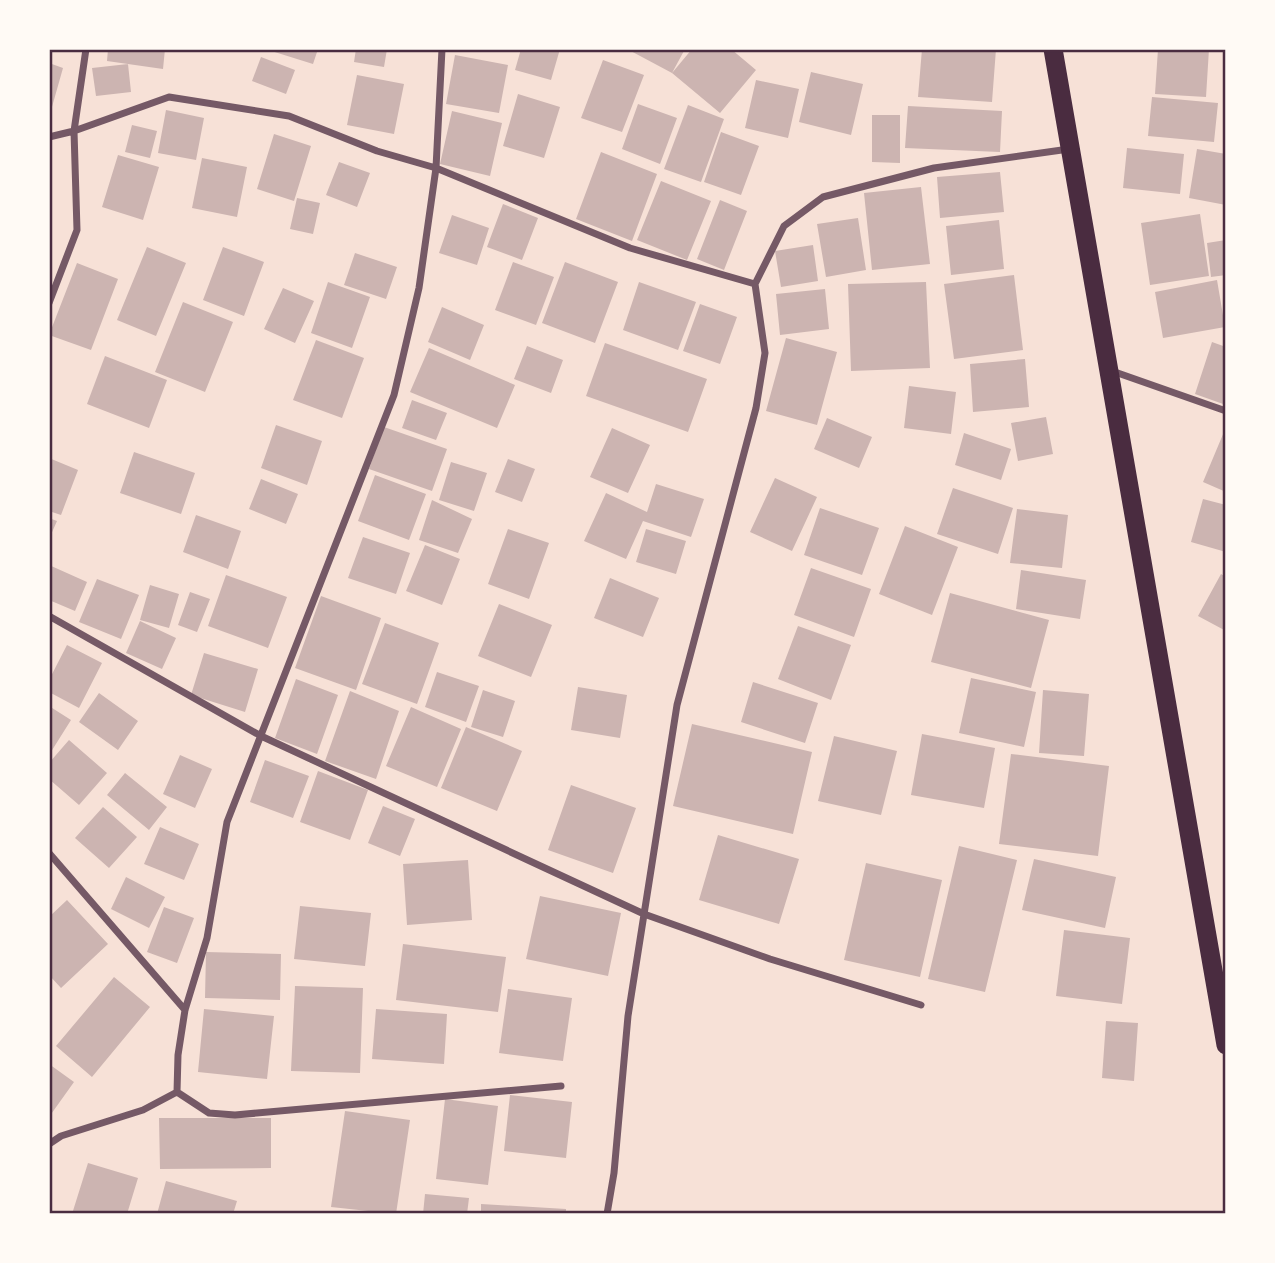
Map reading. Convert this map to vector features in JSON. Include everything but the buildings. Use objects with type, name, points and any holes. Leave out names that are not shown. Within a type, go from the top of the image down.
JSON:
[{"type":"highway","points":[[1053,49],[1226,1045]]},
{"type":"street","points":[[49,303],[77,230],[74,131],[86,49]]},
{"type":"street","points":[[177,1092],[178,1055],[185,1010],[207,939],[227,822],[394,395],[419,288],[436,168],[442,49]]},
{"type":"street","points":[[49,137],[74,131],[169,97],[289,116],[377,151],[436,168],[630,248],[755,284]]},
{"type":"street","points":[[607,1214],[614,1173],[628,1016],[677,705],[757,408],[765,353],[755,284],[784,226],[823,197],[934,168],[1070,149]]},
{"type":"street","points":[[1108,370],[1226,411]]},
{"type":"street","points":[[49,616],[261,736],[644,914],[771,959],[921,1005]]},
{"type":"street","points":[[49,853],[185,1010]]},
{"type":"street","points":[[177,1092],[209,1113],[236,1115],[561,1086]]},
{"type":"street","points":[[49,1144],[61,1136],[143,1110],[177,1092]]}]
